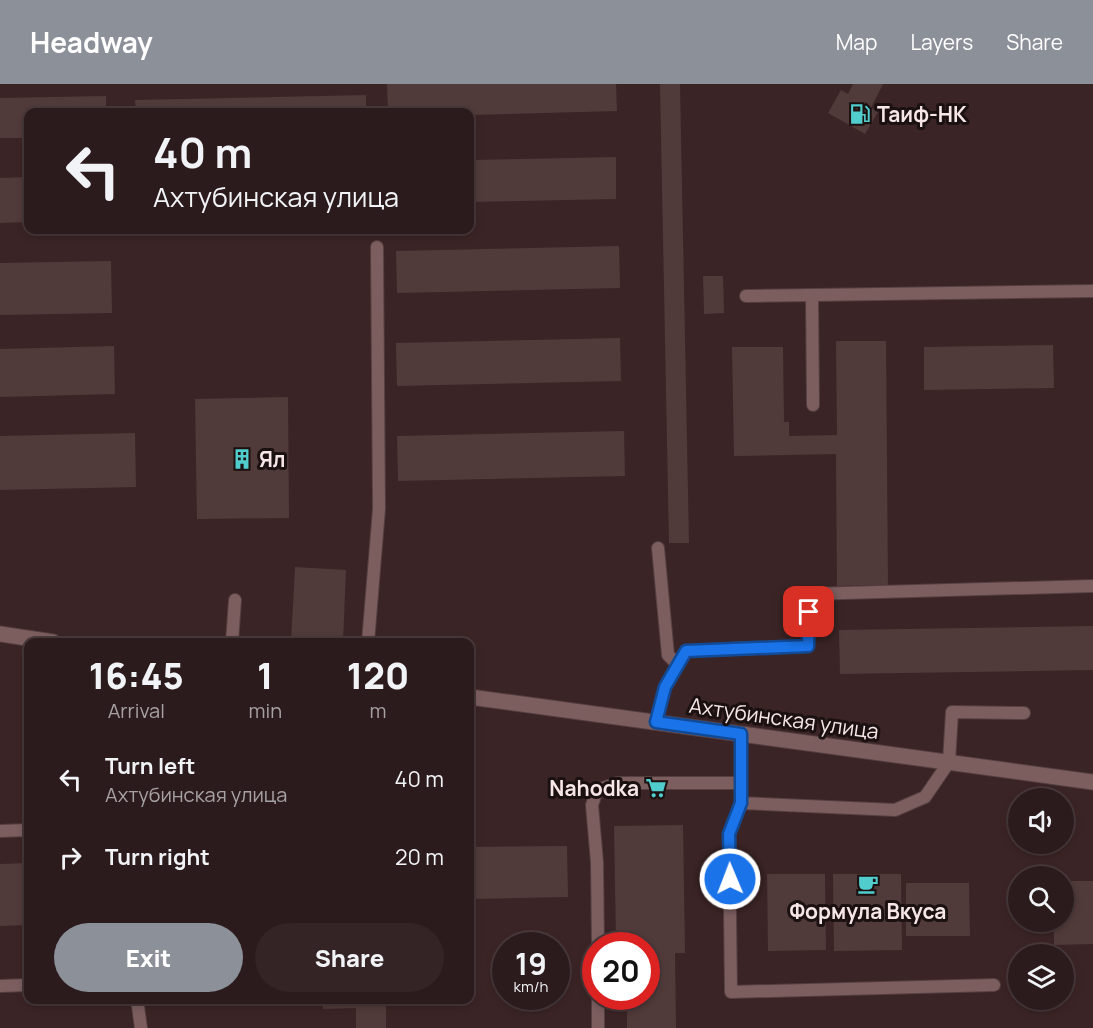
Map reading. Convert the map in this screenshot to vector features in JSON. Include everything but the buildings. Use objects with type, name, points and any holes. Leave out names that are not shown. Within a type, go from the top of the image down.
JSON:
[{"type":"street","points":[[0,634],[26,638]]},
{"type":"street","name":"Ахтубинская улица","points":[[474,698],[1093,782]]},
{"type":"lane","points":[[368,638],[379,509],[377,247]]},
{"type":"lane","points":[[746,296],[1093,291]]},
{"type":"lane","points":[[812,296],[813,405]]},
{"type":"lane","points":[[658,548],[668,655],[678,665]]},
{"type":"lane","points":[[656,722],[665,687],[686,651],[808,646],[810,594],[1093,586]]},
{"type":"lane","points":[[232,638],[236,600]]},
{"type":"lane","points":[[741,803],[895,810],[925,797],[949,762],[952,712],[1024,713]]},
{"type":"lane","points":[[741,734],[741,803],[729,834],[731,992],[993,985]]},
{"type":"lane","points":[[598,932],[597,862],[592,805],[597,790],[618,783],[740,783]]},
{"type":"lane","points":[[0,831],[24,830]]},
{"type":"lane","points":[[0,986],[24,985]]},
{"type":"lane","points":[[138,1004],[141,1028]]},
{"type":"lane","points":[[598,1010],[598,1028]]},
{"type":"place","name":"Таиф-НК","points":[[860,114]]},
{"type":"place","name":"Ял","points":[[242,459]]},
{"type":"place","name":"Nahodka","points":[[656,788]]},
{"type":"place","name":"Формула Вкуса","points":[[868,884]]},
{"type":"route","points":[[730,879],[729,834],[741,803],[741,734],[656,722],[665,687],[686,651],[808,646],[809,612]]}]
